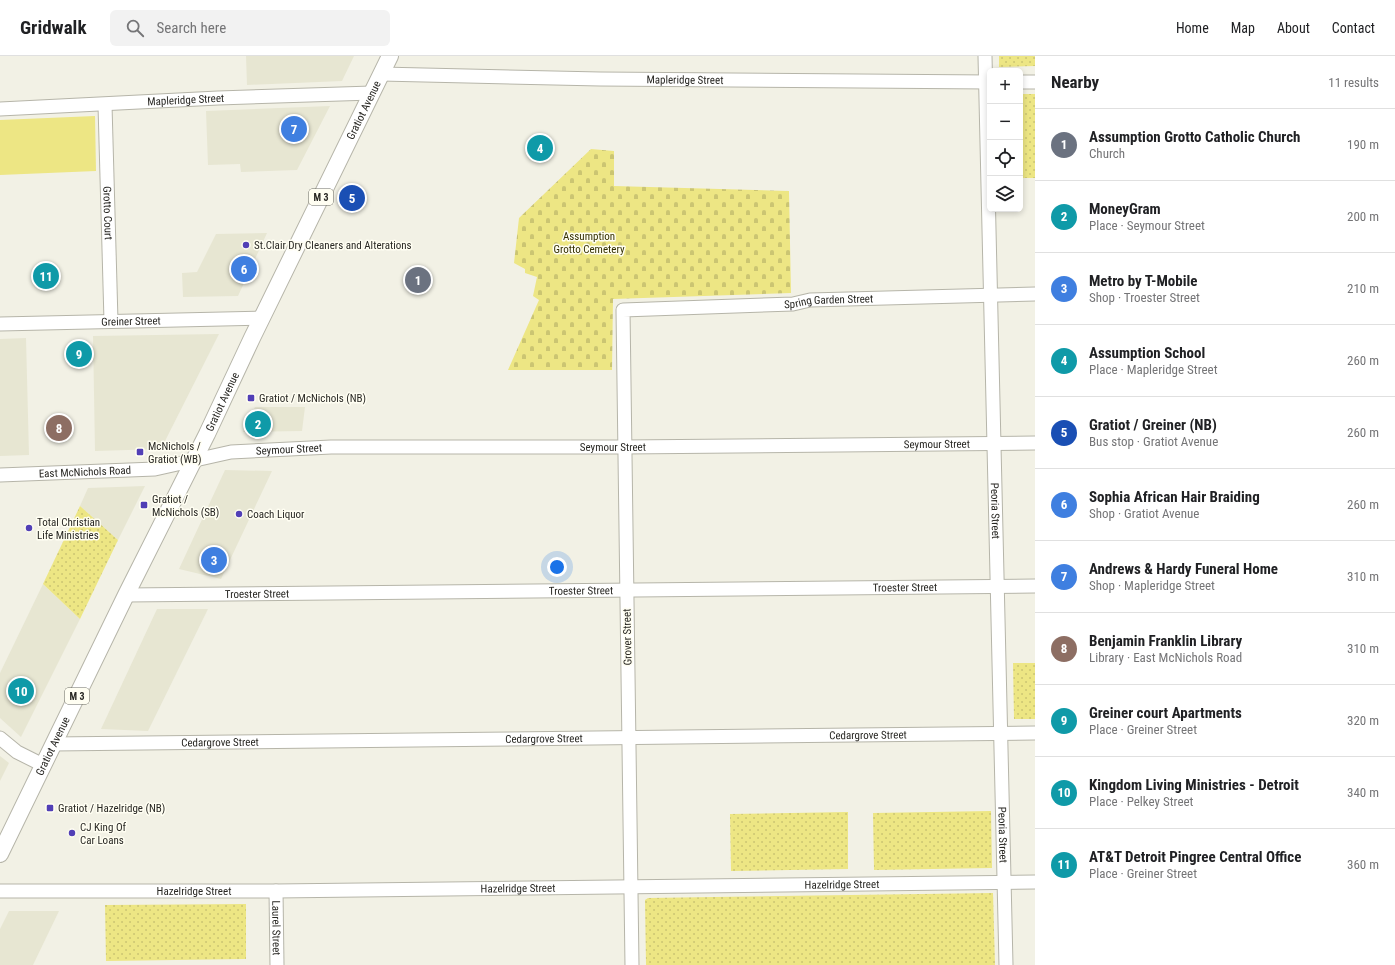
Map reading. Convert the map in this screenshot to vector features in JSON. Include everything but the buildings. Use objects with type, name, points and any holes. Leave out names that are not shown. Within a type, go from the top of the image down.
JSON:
[{"type":"main road","name":"Gratiot Avenue","points":[[0,854],[390,56]]},
{"type":"street","name":"Peoria Street","points":[[985,56],[987,73]]},
{"type":"street","name":"Mapleridge Street","points":[[381,74],[608,79],[987,82]]},
{"type":"street","points":[[1023,82],[1035,82]]},
{"type":"street","name":"Mapleridge Street","points":[[0,109],[105,105],[218,98],[372,93]]},
{"type":"street","name":"Peoria Street","points":[[988,104],[993,444],[1006,965]]},
{"type":"street","name":"Grotto Court","points":[[105,105],[111,321]]},
{"type":"street","name":"Spring Garden Street","points":[[623,310],[793,304],[810,300],[1035,294]]},
{"type":"street","name":"Grover Street","points":[[623,310],[632,965]]},
{"type":"street","name":"Greiner Street","points":[[0,324],[262,318]]},
{"type":"street","name":"Seymour Street","points":[[193,460],[231,452],[331,447],[624,447],[1035,443]]},
{"type":"street","name":"East McNichols Road","points":[[0,475],[155,469],[193,460]]},
{"type":"street","name":"Troester Street","points":[[126,595],[1035,586]]},
{"type":"street","name":"Cedargrove Street","points":[[53,744],[1035,734]]},
{"type":"street","points":[[0,738],[17,752],[43,765]]},
{"type":"street","name":"Hazelridge Street","points":[[0,891],[276,891],[1035,882]]},
{"type":"street","name":"Laurel Street","points":[[276,891],[277,965]]},
{"type":"shaded area","points":[[246,56],[354,56],[342,81],[247,85]]},
{"type":"shaded area","points":[[330,106],[297,170],[241,172],[240,164],[208,165],[206,111]]},
{"type":"shaded area","points":[[267,233],[238,296],[183,297],[182,273],[197,272],[216,234]]},
{"type":"shaded area","points":[[219,334],[161,449],[95,451],[93,336]]},
{"type":"shaded area","points":[[26,338],[29,455],[0,456],[0,339]]},
{"type":"shaded area","points":[[255,407],[305,407],[302,431],[243,432]]},
{"type":"shaded area","points":[[225,470],[272,471],[221,579],[179,569]]},
{"type":"shaded area","points":[[145,486],[118,540],[80,506],[88,488]]},
{"type":"shaded area","points":[[43,584],[80,619],[21,737],[0,718],[0,673]]},
{"type":"shaded area","points":[[157,609],[208,609],[148,731],[101,729]]},
{"type":"shaded area","points":[[0,756],[9,763],[0,781]]},
{"type":"shaded area","points":[[9,911],[59,911],[33,965],[0,965],[0,929]]},
{"type":"green space","points":[[999,56],[1035,56],[1035,66],[999,67]]},
{"type":"green space","points":[[1023,94],[1035,94],[1035,178],[1023,178]]},
{"type":"green space","points":[[95,116],[96,171],[0,175],[0,120]]},
{"type":"green space","name":"Assumption Grotto Cemetery","points":[[591,149],[614,151],[614,186],[789,191],[791,293],[613,299],[612,370],[508,370],[539,300],[533,296],[537,277],[525,273],[525,269],[514,263],[519,218]]},
{"type":"green space","points":[[80,506],[118,540],[80,619],[43,584]]},
{"type":"green space","points":[[1013,663],[1035,663],[1035,719],[1014,719]]},
{"type":"green space","points":[[991,811],[992,868],[874,870],[873,813]]},
{"type":"green space","points":[[848,812],[848,869],[731,871],[730,814]]},
{"type":"green space","points":[[993,893],[995,965],[646,965],[645,900],[648,898]]},
{"type":"green space","points":[[246,904],[246,959],[106,961],[105,905]]},
{"type":"place","name":"Andrews & Hardy Funeral Home","points":[[294,129]]},
{"type":"place","name":"Assumption School","points":[[540,148]]},
{"type":"place","name":"Gratiot / Greiner (NB)","points":[[352,198]]},
{"type":"place","name":"St.Clair Dry Cleaners and Alterations","points":[[246,245]]},
{"type":"place","name":"Sophia African Hair Braiding","points":[[244,269]]},
{"type":"place","name":"AT&T Detroit Pingree Central Office","points":[[46,276]]},
{"type":"place","name":"Assumption Grotto Catholic Church","points":[[418,280]]},
{"type":"place","name":"Greiner court Apartments","points":[[79,354]]},
{"type":"place","name":"Gratiot / McNichols (NB)","points":[[251,398]]},
{"type":"place","name":"MoneyGram","points":[[258,424]]},
{"type":"place","name":"Benjamin Franklin Library","points":[[59,428]]},
{"type":"place","name":"McNichols / Gratiot (WB)","points":[[140,452]]},
{"type":"place","name":"Gratiot / McNichols (SB)","points":[[144,505]]},
{"type":"place","name":"Coach Liquor","points":[[239,514]]},
{"type":"place","name":"Total Christian Life Ministries","points":[[29,528]]},
{"type":"place","name":"Metro by T-Mobile","points":[[214,560]]},
{"type":"place","name":"Kingdom Living Ministries - Detroit","points":[[21,691]]},
{"type":"place","name":"Gratiot / Hazelridge (NB)","points":[[50,808]]},
{"type":"place","name":"CJ King Of Car Loans","points":[[72,833]]}]
